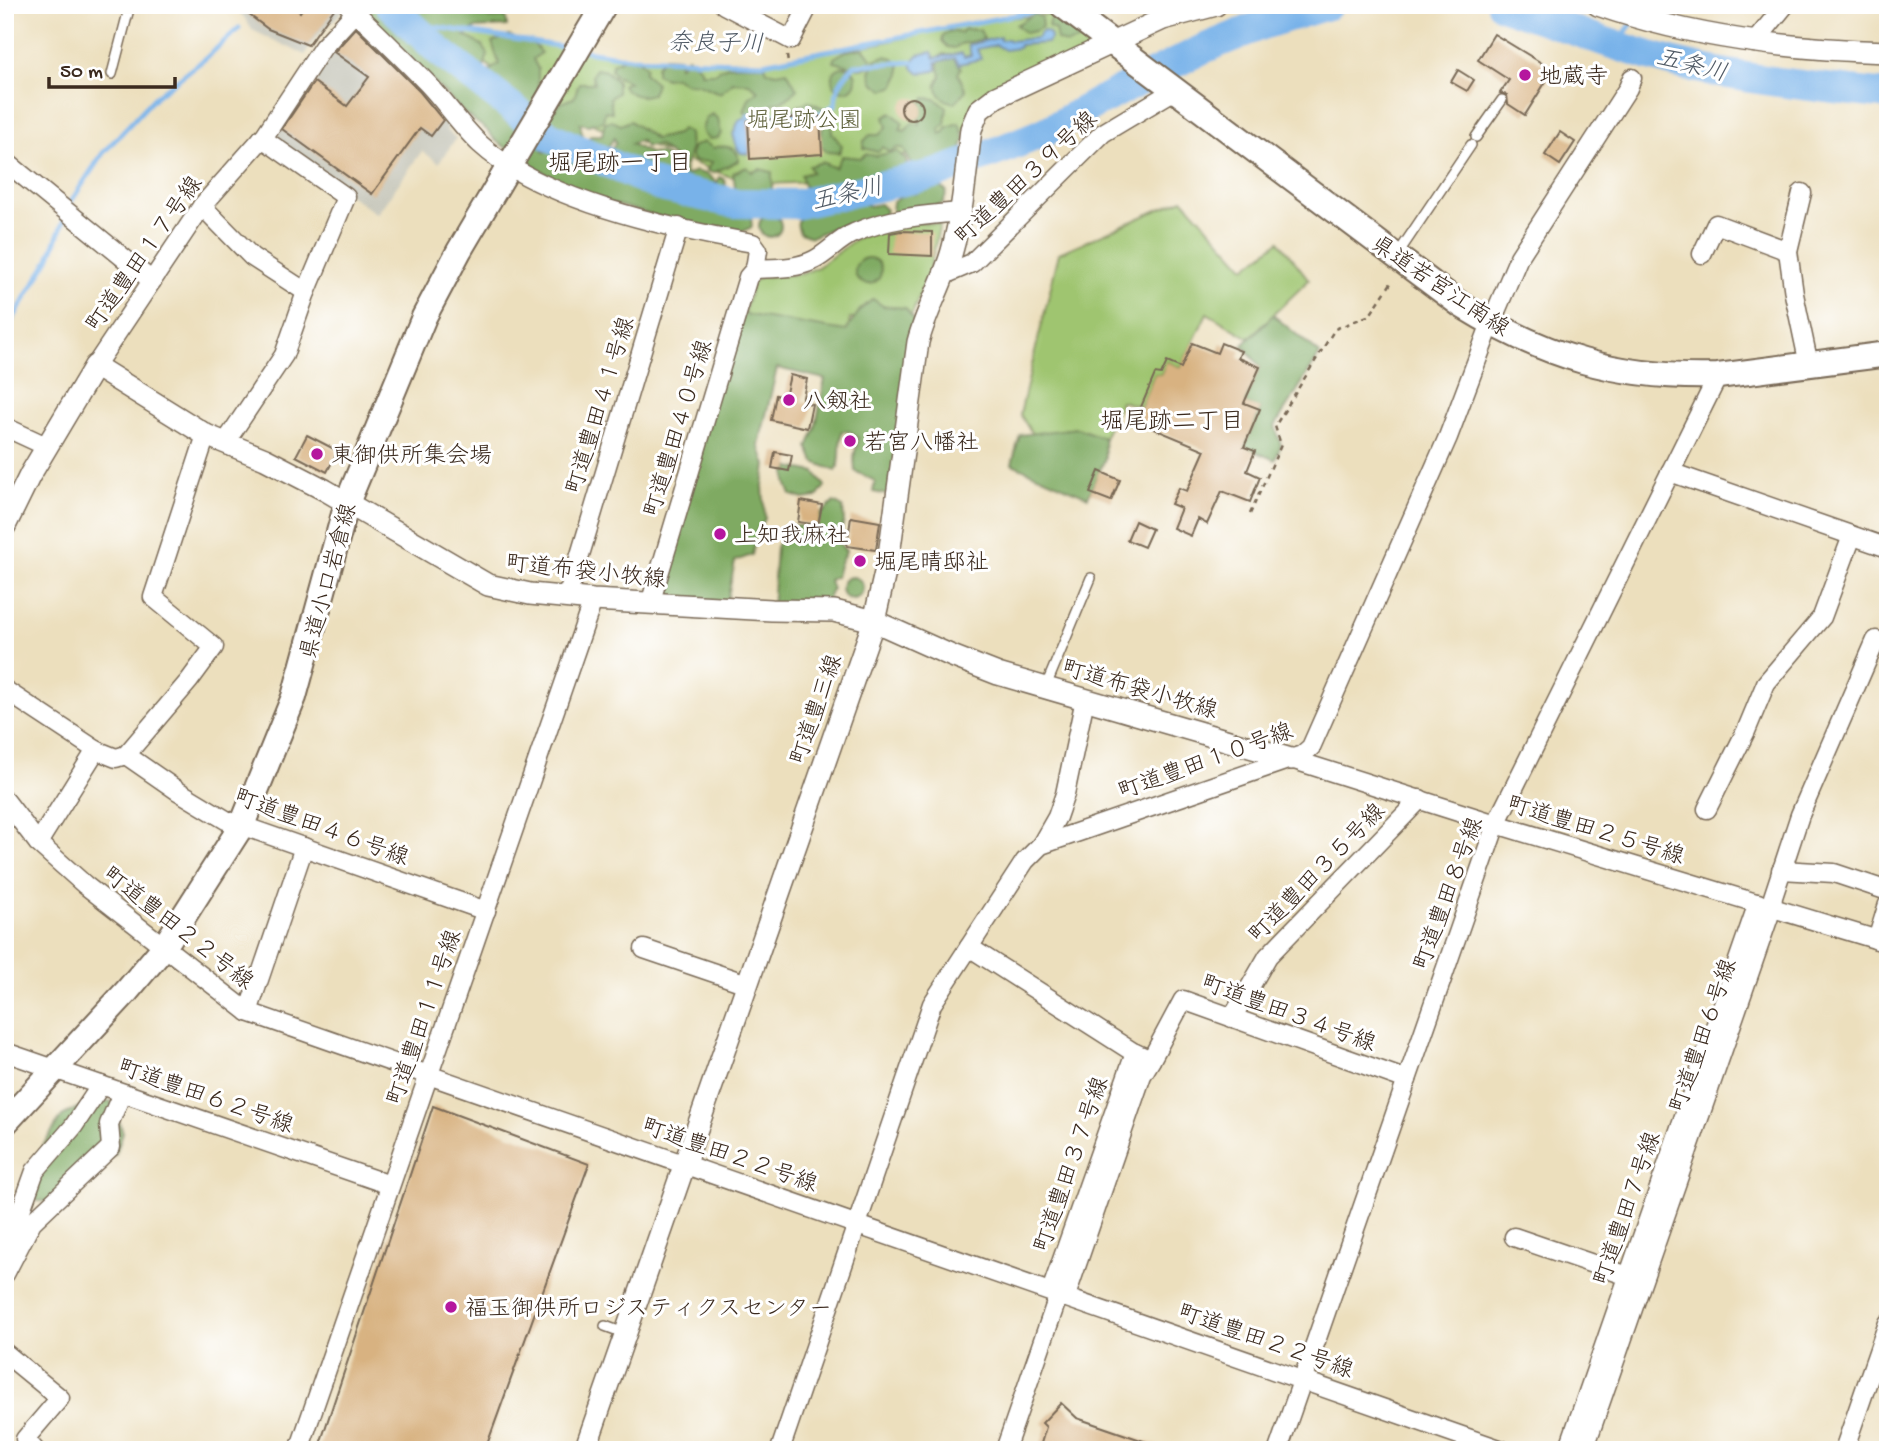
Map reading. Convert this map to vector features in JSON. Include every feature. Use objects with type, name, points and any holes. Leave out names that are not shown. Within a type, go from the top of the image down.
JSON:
[{"type":"main road","name":"県道小口岩倉線","points":[[5,1123],[164,947],[242,825],[295,697],[347,503],[424,317],[459,251],[604,5]]},
{"type":"main road","name":"県道若宮江南線","points":[[1073,8],[1114,44],[1461,305],[1539,347],[1591,364],[1643,374],[1718,376],[1888,354]]},
{"type":"street","points":[[724,5],[791,40],[809,5]]},
{"type":"street","name":"町道豊三線","points":[[585,1450],[874,621],[890,555],[918,342],[956,235],[971,129],[979,110],[996,97],[1163,19],[1216,5]]},
{"type":"street","points":[[1598,5],[1674,29],[1754,43],[1888,51]]},
{"type":"street","points":[[1754,43],[1785,5]]},
{"type":"street","points":[[356,8],[479,143],[511,163],[520,174],[589,202],[679,227],[753,243],[758,250],[755,269],[800,266],[815,260],[852,233],[877,224],[962,205]]},
{"type":"street","name":"町道豊田１７号線","points":[[95,366],[202,206],[262,138],[323,47],[356,8]]},
{"type":"street","name":"町道豊田１０号線","points":[[1041,845],[1302,755],[1311,747],[1448,437],[1519,257],[1632,78]]},
{"type":"street","name":"町道豊田３９号線","points":[[944,275],[972,263],[1103,133],[1174,89]]},
{"type":"street","points":[[126,755],[214,647],[153,597],[215,439],[284,355],[306,292],[346,197],[262,138]]},
{"type":"street","points":[[5,161],[152,281]]},
{"type":"street","points":[[1802,193],[1788,251],[1809,365]]},
{"type":"street","points":[[202,206],[252,257],[306,292]]},
{"type":"street","points":[[1702,254],[1716,224],[1788,251]]},
{"type":"street","name":"町道豊田４１号線","points":[[567,598],[679,227]]},
{"type":"street","name":"町道豊田４０号線","points":[[650,604],[748,277],[755,269]]},
{"type":"street","points":[[5,526],[46,446],[95,366]]},
{"type":"street","name":"町道布袋小牧線","points":[[95,366],[215,439],[265,459],[488,585],[530,594],[593,600],[834,611],[874,621],[952,656],[1045,688],[1291,758]]},
{"type":"street","name":"町道豊田８号線","points":[[1278,1450],[1496,824],[1718,376]]},
{"type":"street","points":[[5,427],[46,446]]},
{"type":"street","points":[[1670,472],[1888,548]]},
{"type":"street","points":[[1707,809],[1746,731],[1766,682],[1822,617],[1852,536]]},
{"type":"street","name":"町道豊田１１号線","points":[[299,1450],[593,600]]},
{"type":"street","name":"町道豊田６号線","points":[[1584,1450],[1765,906],[1773,897],[1800,815],[1875,640]]},
{"type":"street","name":"町道豊田４６号線","points":[[5,690],[96,750],[116,758],[126,755],[226,820],[486,911]]},
{"type":"street","points":[[780,1450],[932,1004],[1025,861],[1041,845],[1057,817],[1065,794],[1085,699]]},
{"type":"street","points":[[38,843],[96,750]]},
{"type":"street","name":"町道豊田２５号線","points":[[1291,758],[1882,942]]},
{"type":"street","name":"町道豊田３５号線","points":[[1232,1018],[1268,956],[1420,799]]},
{"type":"street","name":"町道豊田２２号線","points":[[7,806],[38,843],[85,884],[248,1012],[1502,1450]]},
{"type":"street","points":[[248,1012],[304,847]]},
{"type":"street","points":[[1781,870],[1834,873],[1888,891]]},
{"type":"street","points":[[1882,942],[1888,904]]},
{"type":"street","name":"町道豊田７号線","points":[[1568,1450],[1628,1276],[1765,906]]},
{"type":"street","points":[[969,947],[1143,1057]]},
{"type":"street","points":[[644,949],[747,984]]},
{"type":"street","name":"町道豊田３４号線","points":[[1143,1057],[1182,1000],[1407,1080]]},
{"type":"street","name":"町道豊田６２号線","points":[[5,1052],[390,1185]]},
{"type":"street","name":"町道豊田３７号線","points":[[1005,1450],[1143,1057]]},
{"type":"street","points":[[5,1242],[20,1213],[35,1171],[73,1127],[102,1085]]},
{"type":"street","points":[[5,1274],[32,1222],[111,1147],[109,1124],[122,1093]]},
{"type":"street","points":[[1514,1237],[1628,1276]]},
{"type":"street","points":[[1844,1450],[1888,1323]]},
{"type":"street","points":[[5,1353],[60,1398],[25,1439],[35,1450]]},
{"type":"lane","points":[[112,74],[130,5]]},
{"type":"lane","points":[[1400,260],[1502,100]]},
{"type":"lane","points":[[1045,688],[1091,578]]},
{"type":"lane","points":[[605,1325],[626,1334]]},
{"type":"path","points":[[1250,514],[1281,445],[1275,426],[1335,330],[1370,315],[1400,260]]},
{"type":"shaded area","points":[[231,5],[341,5],[345,9],[315,39],[305,55],[252,30],[244,17]]},
{"type":"shaded area","points":[[356,21],[457,117],[446,130],[456,138],[439,163],[422,151],[377,214],[269,140],[325,53]]},
{"type":"green space","points":[[385,5],[392,14],[409,19],[421,40],[438,47],[455,60],[466,80],[502,108],[507,122],[527,128],[544,152],[551,150],[571,155],[571,162],[611,170],[621,178],[626,175],[652,191],[662,192],[678,202],[686,197],[694,206],[710,204],[723,214],[726,208],[746,210],[752,227],[731,237],[592,198],[559,182],[496,141],[487,130],[464,113],[366,13],[370,6]]},
{"type":"green space","points":[[422,5],[428,8],[464,5],[483,9],[489,18],[506,17],[507,26],[475,28],[465,36],[482,45],[488,54],[483,71],[468,68],[443,48],[443,42],[428,38],[414,16]]},
{"type":"green space","name":"堀尾跡公園","points":[[436,5],[481,35],[631,58],[763,63],[881,43],[989,19],[1073,13],[1111,42],[996,97],[971,129],[924,150],[816,182],[766,184],[728,176],[595,125],[497,73],[422,7]]},
{"type":"green space","points":[[1034,14],[1041,17],[1042,27],[1025,33],[1016,25]]},
{"type":"green space","points":[[1056,16],[1081,30],[1078,41],[1067,44],[1057,40],[1055,30],[1048,27],[1049,21]]},
{"type":"green space","points":[[964,29],[980,30],[984,39],[955,48],[948,47],[942,41],[949,31],[961,33]]},
{"type":"green space","points":[[509,36],[534,44],[541,53],[533,59],[538,69],[538,87],[552,89],[528,116],[501,101],[492,90],[485,74],[499,64],[492,42]]},
{"type":"green space","points":[[863,48],[872,59],[869,67],[859,68],[834,62],[834,58],[846,51]]},
{"type":"green space","points":[[944,54],[954,57],[961,68],[958,74],[966,90],[955,103],[943,98],[936,86],[941,76],[937,59]]},
{"type":"green space","points":[[885,56],[893,58],[900,66],[900,75],[895,86],[884,90],[873,82],[870,72],[876,59]]},
{"type":"green space","points":[[664,57],[678,58],[679,66],[688,57],[701,69],[701,73],[716,73],[732,65],[765,65],[767,71],[787,71],[797,89],[787,99],[772,104],[767,117],[753,118],[744,112],[749,98],[758,91],[749,83],[733,82],[720,93],[698,84],[685,83],[675,77],[665,78],[656,74],[656,67]]},
{"type":"green space","points":[[624,58],[640,61],[646,67],[644,73],[656,83],[652,94],[639,96],[625,89],[622,85],[629,82],[615,76],[611,70],[612,64]]},
{"type":"green space","points":[[844,67],[853,70],[856,79],[853,88],[844,91],[835,88],[832,79],[835,70]]},
{"type":"green space","points":[[596,69],[606,71],[617,82],[617,93],[610,98],[612,112],[605,111],[603,121],[588,125],[580,123],[583,137],[579,145],[559,139],[545,127],[550,116],[559,105],[574,98],[579,83],[594,83],[592,75]]},
{"type":"green space","points":[[925,98],[935,99],[947,107],[945,124],[939,129],[941,134],[947,127],[959,123],[965,138],[961,152],[952,162],[939,161],[927,172],[916,173],[903,148],[890,152],[882,147],[878,152],[863,148],[864,141],[870,135],[879,135],[887,127],[884,117],[892,113],[903,123],[900,130],[905,131],[912,123],[920,124],[917,109]]},
{"type":"green space","points":[[808,101],[832,112],[832,133],[842,146],[839,153],[827,152],[819,144],[823,127],[816,119],[795,116],[794,107]]},
{"type":"green space","points":[[712,114],[718,119],[721,133],[718,138],[709,139],[702,129],[706,118]]},
{"type":"green space","points":[[612,121],[621,125],[630,121],[655,139],[677,134],[681,129],[689,133],[690,150],[685,166],[657,145],[646,147],[640,140],[631,144],[651,154],[660,153],[677,163],[663,181],[644,176],[613,161],[616,155],[612,147],[616,143],[614,138],[608,147],[610,157],[599,163],[592,160],[585,144],[591,135],[602,135],[605,122]]},
{"type":"green space","points":[[704,142],[713,148],[726,147],[734,150],[738,161],[713,173],[706,171],[712,162],[694,161],[691,157],[692,147]]},
{"type":"green space","points":[[897,151],[906,160],[909,172],[902,176],[889,172],[852,189],[835,187],[823,194],[804,186],[801,175],[812,172],[809,166],[822,162],[835,168],[842,156],[861,158],[865,154],[876,156]]},
{"type":"green space","points":[[680,166],[685,169],[684,174],[695,171],[708,175],[717,183],[719,177],[724,179],[726,187],[722,191],[727,195],[736,193],[733,173],[747,167],[752,172],[760,169],[772,172],[772,196],[736,206],[732,206],[726,199],[716,203],[681,180],[675,185],[669,176]]},
{"type":"green space","points":[[925,183],[936,184],[947,192],[943,204],[897,215],[892,211],[893,202],[908,192],[916,194]]},
{"type":"green space","points":[[1183,199],[1245,268],[1279,241],[1309,280],[1249,338],[1207,313],[1181,368],[1167,362],[1161,375],[1155,374],[1141,407],[1121,401],[1104,438],[1077,428],[1032,434],[1020,414],[1059,253]]},
{"type":"green space","points":[[861,202],[870,206],[880,204],[886,210],[884,217],[835,227],[811,237],[800,233],[799,219],[804,215],[844,209],[849,203]]},
{"type":"green space","points":[[766,215],[774,215],[781,222],[781,230],[774,237],[766,237],[759,230],[759,222]]},
{"type":"green space","points":[[907,221],[940,224],[930,268],[907,327],[850,318],[847,336],[742,321],[753,282],[760,277],[802,274],[818,267],[857,238]]},
{"type":"green space","points":[[868,258],[877,262],[881,271],[877,280],[868,284],[859,280],[855,271],[859,262]]},
{"type":"green space","points":[[873,299],[883,306],[905,308],[914,320],[918,342],[898,497],[873,492],[875,481],[855,471],[854,457],[858,438],[851,432],[842,431],[836,471],[814,462],[808,447],[815,430],[825,379],[777,368],[759,445],[766,465],[763,486],[765,519],[757,531],[752,555],[735,561],[726,607],[650,604],[737,313],[846,331],[860,310]]},
{"type":"green space","points":[[1273,315],[1320,354],[1275,426],[1281,445],[1275,460],[1244,447],[1260,410],[1244,403],[1260,367],[1243,345]]},
{"type":"green space","points":[[1077,428],[1104,438],[1105,459],[1088,497],[1012,464],[1020,435]]},
{"type":"green space","points":[[790,467],[815,472],[825,486],[817,497],[804,499],[791,495],[786,482],[786,470],[789,471]]},
{"type":"green space","points":[[834,502],[843,507],[844,522],[838,542],[846,551],[836,577],[829,580],[832,590],[823,610],[772,610],[776,547],[788,525],[818,525],[820,515]]},
{"type":"green space","points":[[852,577],[860,580],[863,588],[860,596],[852,599],[844,596],[841,588],[844,580]]},
{"type":"green space","points":[[111,1101],[123,1132],[116,1154],[96,1165],[66,1202],[36,1201],[33,1177],[44,1144],[62,1116],[79,1107]]},
{"type":"water","points":[[1044,31],[1051,37],[1047,43],[1019,45],[1019,48],[1005,50],[996,45],[977,49],[981,59],[959,64],[955,58],[936,62],[937,70],[929,72],[917,72],[913,67],[912,62],[918,55],[932,52],[935,58],[962,53],[964,57],[971,55],[968,45],[1000,37],[1000,40],[1010,41],[1037,38]]},
{"type":"water","points":[[748,116],[750,154],[741,153],[733,134],[739,120]]},
{"type":"building","points":[[236,5],[291,5],[300,12],[305,5],[337,5],[308,45],[268,29]]},
{"type":"building","points":[[356,28],[420,92],[443,120],[431,136],[420,128],[372,194],[282,129],[314,82],[347,106],[369,77],[334,52]]},
{"type":"building","name":"地蔵寺","points":[[1494,34],[1553,70],[1525,115],[1508,104],[1507,95],[1500,93],[1509,80],[1478,60]]},
{"type":"building","points":[[1458,70],[1474,80],[1467,91],[1451,82]]},
{"type":"building","points":[[912,98],[920,101],[923,109],[920,117],[912,120],[904,117],[901,109],[904,101]]},
{"type":"building","points":[[820,116],[822,154],[750,159],[748,121]]},
{"type":"building","points":[[1560,132],[1575,142],[1560,165],[1545,155]]},
{"type":"building","points":[[932,232],[932,256],[889,254],[890,233]]},
{"type":"building","points":[[1192,343],[1217,353],[1221,343],[1241,351],[1238,358],[1260,367],[1244,403],[1260,409],[1244,447],[1255,451],[1247,471],[1260,477],[1250,502],[1222,491],[1207,524],[1198,519],[1191,536],[1173,528],[1181,508],[1171,504],[1179,488],[1187,491],[1205,450],[1135,421],[1155,374],[1161,375],[1167,362],[1181,368]]},
{"type":"building","name":"八剱社","points":[[790,375],[807,379],[802,402],[812,404],[807,428],[771,420],[776,395],[785,397]]},
{"type":"building","name":"東御供所集会場","points":[[307,435],[338,451],[327,472],[296,456]]},
{"type":"building","points":[[775,452],[792,455],[789,471],[772,468]]},
{"type":"building","points":[[1099,471],[1120,480],[1111,501],[1090,493]]},
{"type":"building","points":[[801,501],[822,505],[818,525],[798,522]]},
{"type":"building","points":[[851,517],[880,522],[876,550],[847,546]]},
{"type":"building","points":[[1135,521],[1152,529],[1144,547],[1127,540]]},
{"type":"building","name":"福玉御供所ロジスティクスセンター","points":[[433,1106],[589,1164],[485,1450],[318,1450]]},
{"type":"building","points":[[1061,1403],[1077,1418],[1164,1450],[1039,1450],[1046,1427],[1042,1423]]},
{"type":"waterway","name":"五条川","points":[[390,5],[440,52],[549,136],[661,187],[735,203],[798,204],[935,174],[1003,149],[1045,132],[1203,49],[1259,26],[1328,5]]},
{"type":"waterway","name":"五条川","points":[[1502,5],[1675,63],[1754,78],[1888,95]]},
{"type":"waterway","name":"奈良子川","points":[[586,51],[631,58],[763,63],[1057,7]]},
{"type":"waterway","points":[[1616,45],[1633,22]]},
{"type":"waterway","name":"奈良子川","points":[[410,23],[570,48]]},
{"type":"waterway","points":[[70,203],[103,153],[156,96],[206,58],[239,28]]},
{"type":"waterway","points":[[748,116],[822,113],[835,105],[840,83],[855,65],[912,62]]},
{"type":"waterway","points":[[5,332],[49,259],[65,217]]},
{"type":"place","name":"地蔵寺","points":[[1525,75]]},
{"type":"place","name":"八剱社","points":[[789,400]]},
{"type":"place","name":"若宮八幡社","points":[[850,441]]},
{"type":"place","name":"東御供所集会場","points":[[317,454]]},
{"type":"place","name":"上知我麻社","points":[[720,534]]},
{"type":"place","name":"堀尾晴邸祉","points":[[860,561]]},
{"type":"place","name":"福玉御供所ロジスティクスセンター","points":[[451,1307]]},
{"type":"district","name":"堀尾跡一丁目","points":[[620,162]]},
{"type":"district","name":"堀尾跡二丁目","points":[[1172,420]]}]
